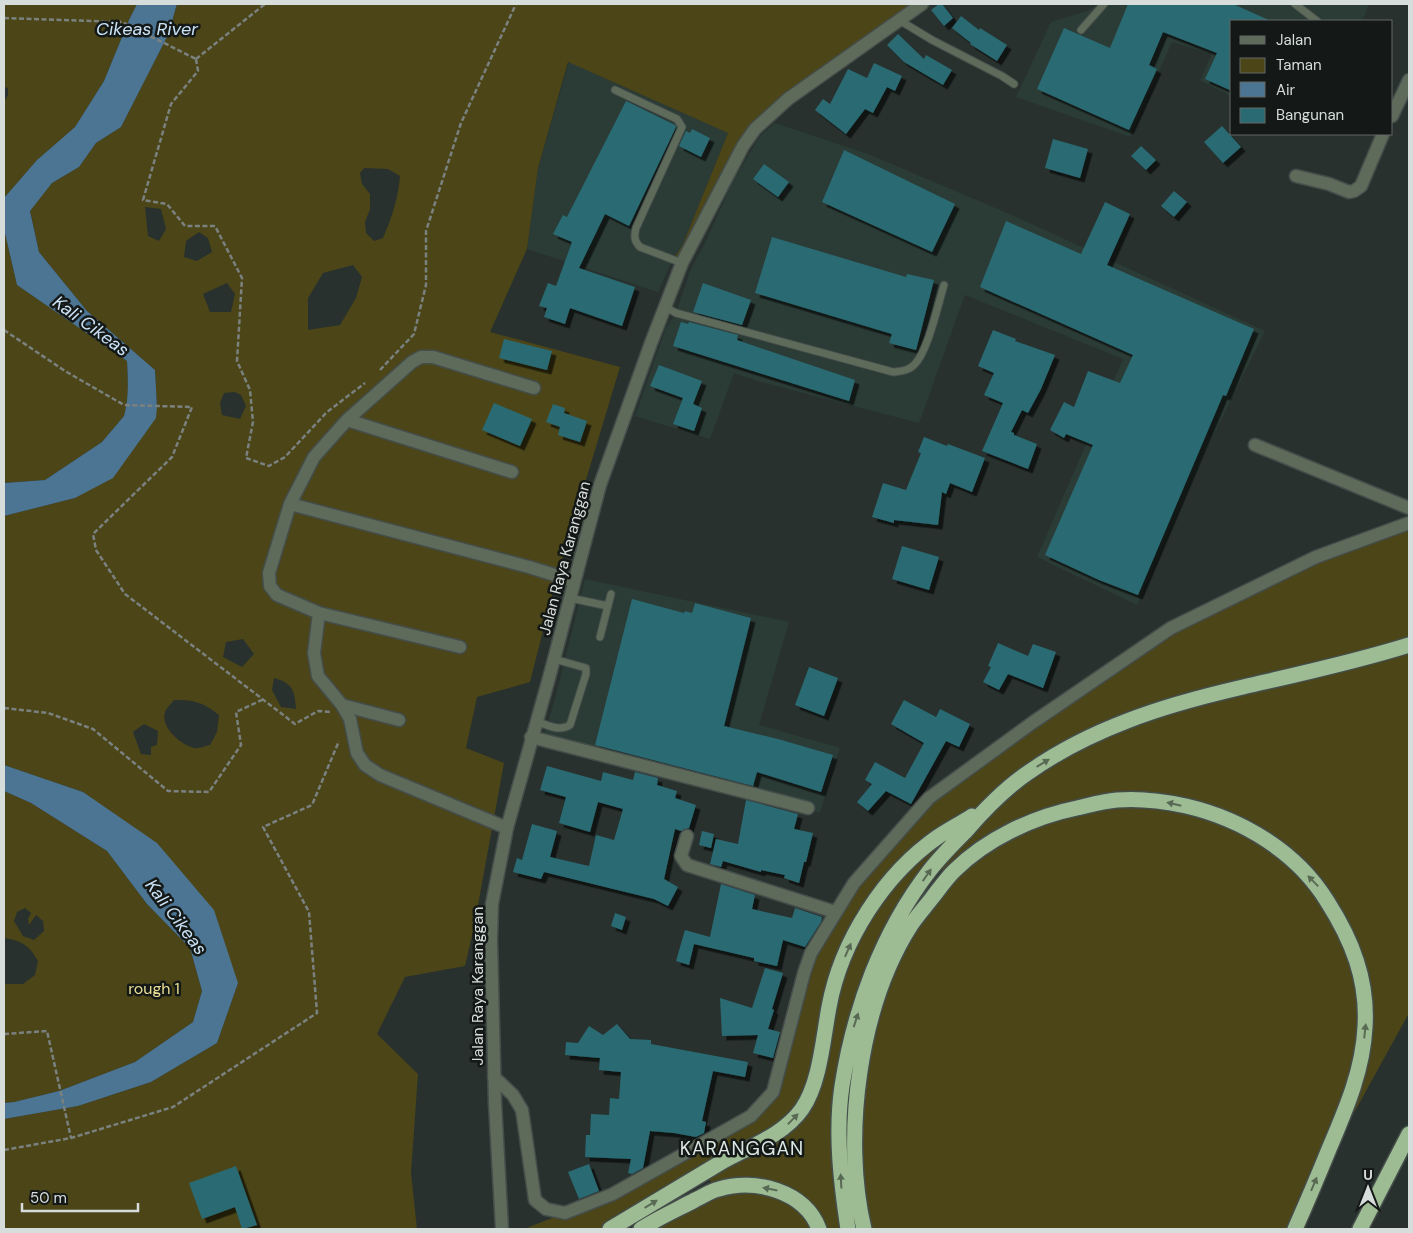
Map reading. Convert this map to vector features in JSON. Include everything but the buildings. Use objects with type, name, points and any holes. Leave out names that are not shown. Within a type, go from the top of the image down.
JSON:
[{"type":"highway","points":[[848,1229],[841,1187],[840,1135],[842,1088],[853,1028],[866,988],[884,945],[903,909],[931,869],[986,808],[1028,772],[1076,744],[1128,720],[1183,702],[1376,655],[1409,645]]},
{"type":"highway","points":[[864,1229],[855,1167],[855,1121],[860,1066],[872,1015],[890,965],[911,925],[954,871],[979,851],[1012,830],[1053,813],[1116,800],[1160,800],[1209,812],[1253,831],[1288,855],[1319,887],[1340,921],[1355,952],[1364,991],[1366,1026],[1360,1070],[1345,1113],[1295,1229]]},
{"type":"highway","points":[[610,1229],[722,1162],[784,1128],[794,1119],[810,1096],[830,1003],[841,966],[855,933],[866,914],[880,894],[909,862],[939,836],[986,808]]},
{"type":"highway","points":[[1360,1229],[1409,1134]]},
{"type":"highway","points":[[641,1229],[718,1189],[735,1186],[780,1191],[796,1200],[809,1212],[819,1229]]},
{"type":"street","name":"Jalan Raya Karanggan","points":[[502,1229],[494,1077],[492,904],[507,828],[600,485],[682,264],[743,146],[755,129],[788,99],[922,4]]},
{"type":"street","points":[[1393,114],[1409,80]]},
{"type":"street","points":[[1296,176],[1329,184],[1345,192],[1354,191],[1361,186],[1383,135]]},
{"type":"street","points":[[460,647],[320,613],[277,595],[270,586],[269,573],[290,504],[314,457],[347,420],[412,362],[421,357],[433,357],[534,388]]},
{"type":"street","points":[[347,420],[512,472]]},
{"type":"street","points":[[1256,445],[1409,508]]},
{"type":"street","points":[[290,504],[529,567],[574,581]]},
{"type":"street","points":[[494,1077],[513,1095],[522,1110],[536,1200],[546,1209],[566,1213],[613,1194],[751,1116],[773,1092],[811,953],[854,883],[929,798],[1032,723],[1171,628],[1316,557],[1409,523]]},
{"type":"street","points":[[320,613],[314,654],[318,676],[339,709],[350,719],[357,753],[365,765],[380,775],[507,828]]},
{"type":"street","points":[[339,709],[398,720]]},
{"type":"street","points":[[531,737],[808,808]]},
{"type":"street","points":[[687,836],[682,856],[687,866],[835,912]]},
{"type":"lane","points":[[1081,30],[1104,4]]},
{"type":"lane","points":[[1295,4],[1316,20]]},
{"type":"lane","points":[[899,20],[1014,84]]},
{"type":"lane","points":[[615,90],[677,119],[682,127],[634,236],[636,243],[640,247],[682,264]]},
{"type":"lane","points":[[665,307],[676,312],[893,372],[903,371],[913,366],[922,356],[944,285]]},
{"type":"lane","points":[[600,637],[611,594]]},
{"type":"lane","points":[[570,598],[608,606]]},
{"type":"lane","points":[[536,721],[559,728],[566,728],[570,725],[586,674],[586,668],[554,659]]},
{"type":"path","points":[[196,59],[265,4]]},
{"type":"path","points":[[380,370],[414,334],[426,285],[426,231],[461,123],[516,4]]},
{"type":"path","points":[[4,18],[122,22],[196,59]]},
{"type":"path","points":[[196,59],[198,71],[171,104],[143,200],[167,204],[185,226],[215,226],[242,278],[237,360],[250,390],[253,422],[246,458],[269,466],[285,457],[327,412],[365,383]]},
{"type":"path","points":[[4,330],[65,371],[124,406],[192,407],[172,457],[93,534],[96,550],[126,594],[296,724],[318,711],[339,709]]},
{"type":"path","points":[[4,708],[48,713],[93,729],[168,791],[209,792],[242,745],[236,712],[264,699]]},
{"type":"path","points":[[4,1150],[72,1138],[172,1107],[317,1014],[309,912],[263,827],[312,805],[341,737]]},
{"type":"path","points":[[4,1034],[47,1030],[72,1138]]},
{"type":"shaded area","points":[[1100,4],[1369,4],[1363,19],[1364,20],[1230,20],[1230,96],[1200,80],[1212,54],[1172,42],[1130,137],[1016,97],[1051,22],[1087,11]]},
{"type":"shaded area","points":[[569,62],[728,133],[683,244],[672,261],[658,292],[527,249],[538,168]]},
{"type":"shaded area","points":[[775,123],[868,154],[1012,215],[1265,331],[1205,452],[1137,605],[1037,557],[1123,359],[965,295],[919,423],[761,382],[734,373],[710,439],[635,416],[665,330],[676,313],[690,271],[707,239],[732,183],[759,137]]},
{"type":"shaded area","points":[[585,579],[789,622],[759,725],[840,748],[820,813],[541,743],[554,703]],"holes":[[[632,600],[684,613],[685,611],[692,613],[695,603],[751,618],[711,774],[595,745]],[[727,755],[759,764],[752,788],[720,779]],[[832,756],[821,792],[767,775]]]},
{"type":"green space","points":[[4,4],[137,4],[104,81],[75,127],[37,160],[4,198],[4,102],[8,95],[8,88],[4,87]]},
{"type":"green space","points":[[177,4],[922,4],[755,129],[682,263],[672,261],[683,244],[728,133],[568,62],[538,168],[527,249],[490,332],[620,367],[557,576],[530,682],[477,697],[466,748],[504,763],[465,966],[405,977],[377,1034],[418,1074],[411,1173],[417,1229],[4,1229],[4,1119],[78,1106],[151,1082],[217,1043],[238,983],[83,792],[4,765],[4,516],[75,498],[157,407],[155,370],[87,311],[39,252],[30,210],[52,183],[79,167],[96,143],[121,127],[168,35]],"holes":[[[364,168],[388,169],[400,176],[392,215],[383,238],[374,241],[366,233],[365,222],[370,209],[370,194],[362,184],[360,173]],[[145,207],[161,209],[166,229],[159,241],[148,236]],[[199,232],[208,238],[212,252],[197,261],[184,257],[186,241]],[[353,265],[362,277],[356,298],[340,325],[308,330],[308,298],[323,273]],[[227,283],[235,294],[231,312],[210,312],[203,294]],[[235,392],[241,395],[246,406],[240,419],[222,415],[220,403],[224,393]],[[243,639],[254,654],[242,667],[223,657],[226,642]],[[274,678],[289,685],[295,697],[296,709],[281,707],[272,690]],[[174,700],[193,701],[208,707],[219,715],[217,732],[210,745],[194,748],[177,739],[165,722],[166,710]],[[144,724],[158,731],[157,745],[151,747],[151,755],[141,754],[133,732]]]},
{"type":"green space","points":[[4,229],[17,285],[127,361],[128,389],[127,406],[124,416],[102,442],[45,480],[4,483]]},
{"type":"green space","points":[[1409,523],[1409,1013],[1355,1111],[1350,1114],[1295,1229],[864,1229],[855,1121],[890,965],[954,871],[931,869],[903,909],[842,1088],[848,1229],[641,1229],[718,1189],[703,1173],[609,1229],[524,1229],[613,1194],[752,1116],[773,1092],[804,973],[854,883],[929,798],[1032,723],[1221,602]]},
{"type":"green space","name":"rough 1","points":[[4,791],[31,803],[107,851],[147,904],[190,948],[202,991],[193,1022],[135,1062],[59,1091],[4,1103],[4,984],[23,984],[35,975],[38,961],[24,945],[4,938]],"holes":[[[25,908],[31,913],[28,919],[29,925],[36,915],[43,921],[44,931],[34,940],[23,936],[14,921],[17,912]]]},
{"type":"water","name":"Cikeas River","points":[[137,4],[177,4],[168,35],[121,127],[96,143],[79,167],[52,183],[30,211],[39,252],[87,311],[155,370],[156,418],[113,478],[75,498],[4,516],[4,483],[45,480],[102,442],[124,416],[126,409],[127,361],[17,285],[4,229],[4,198],[37,160],[75,127],[104,81]]},
{"type":"water","name":"Kali Cikeas","points":[[4,765],[83,792],[157,843],[214,910],[238,983],[217,1043],[151,1082],[78,1106],[4,1119],[4,1103],[59,1091],[135,1062],[193,1022],[202,991],[190,948],[147,904],[107,851],[31,803],[4,791]]},
{"type":"district","name":"KARANGGAN","points":[[742,1148]]}]
